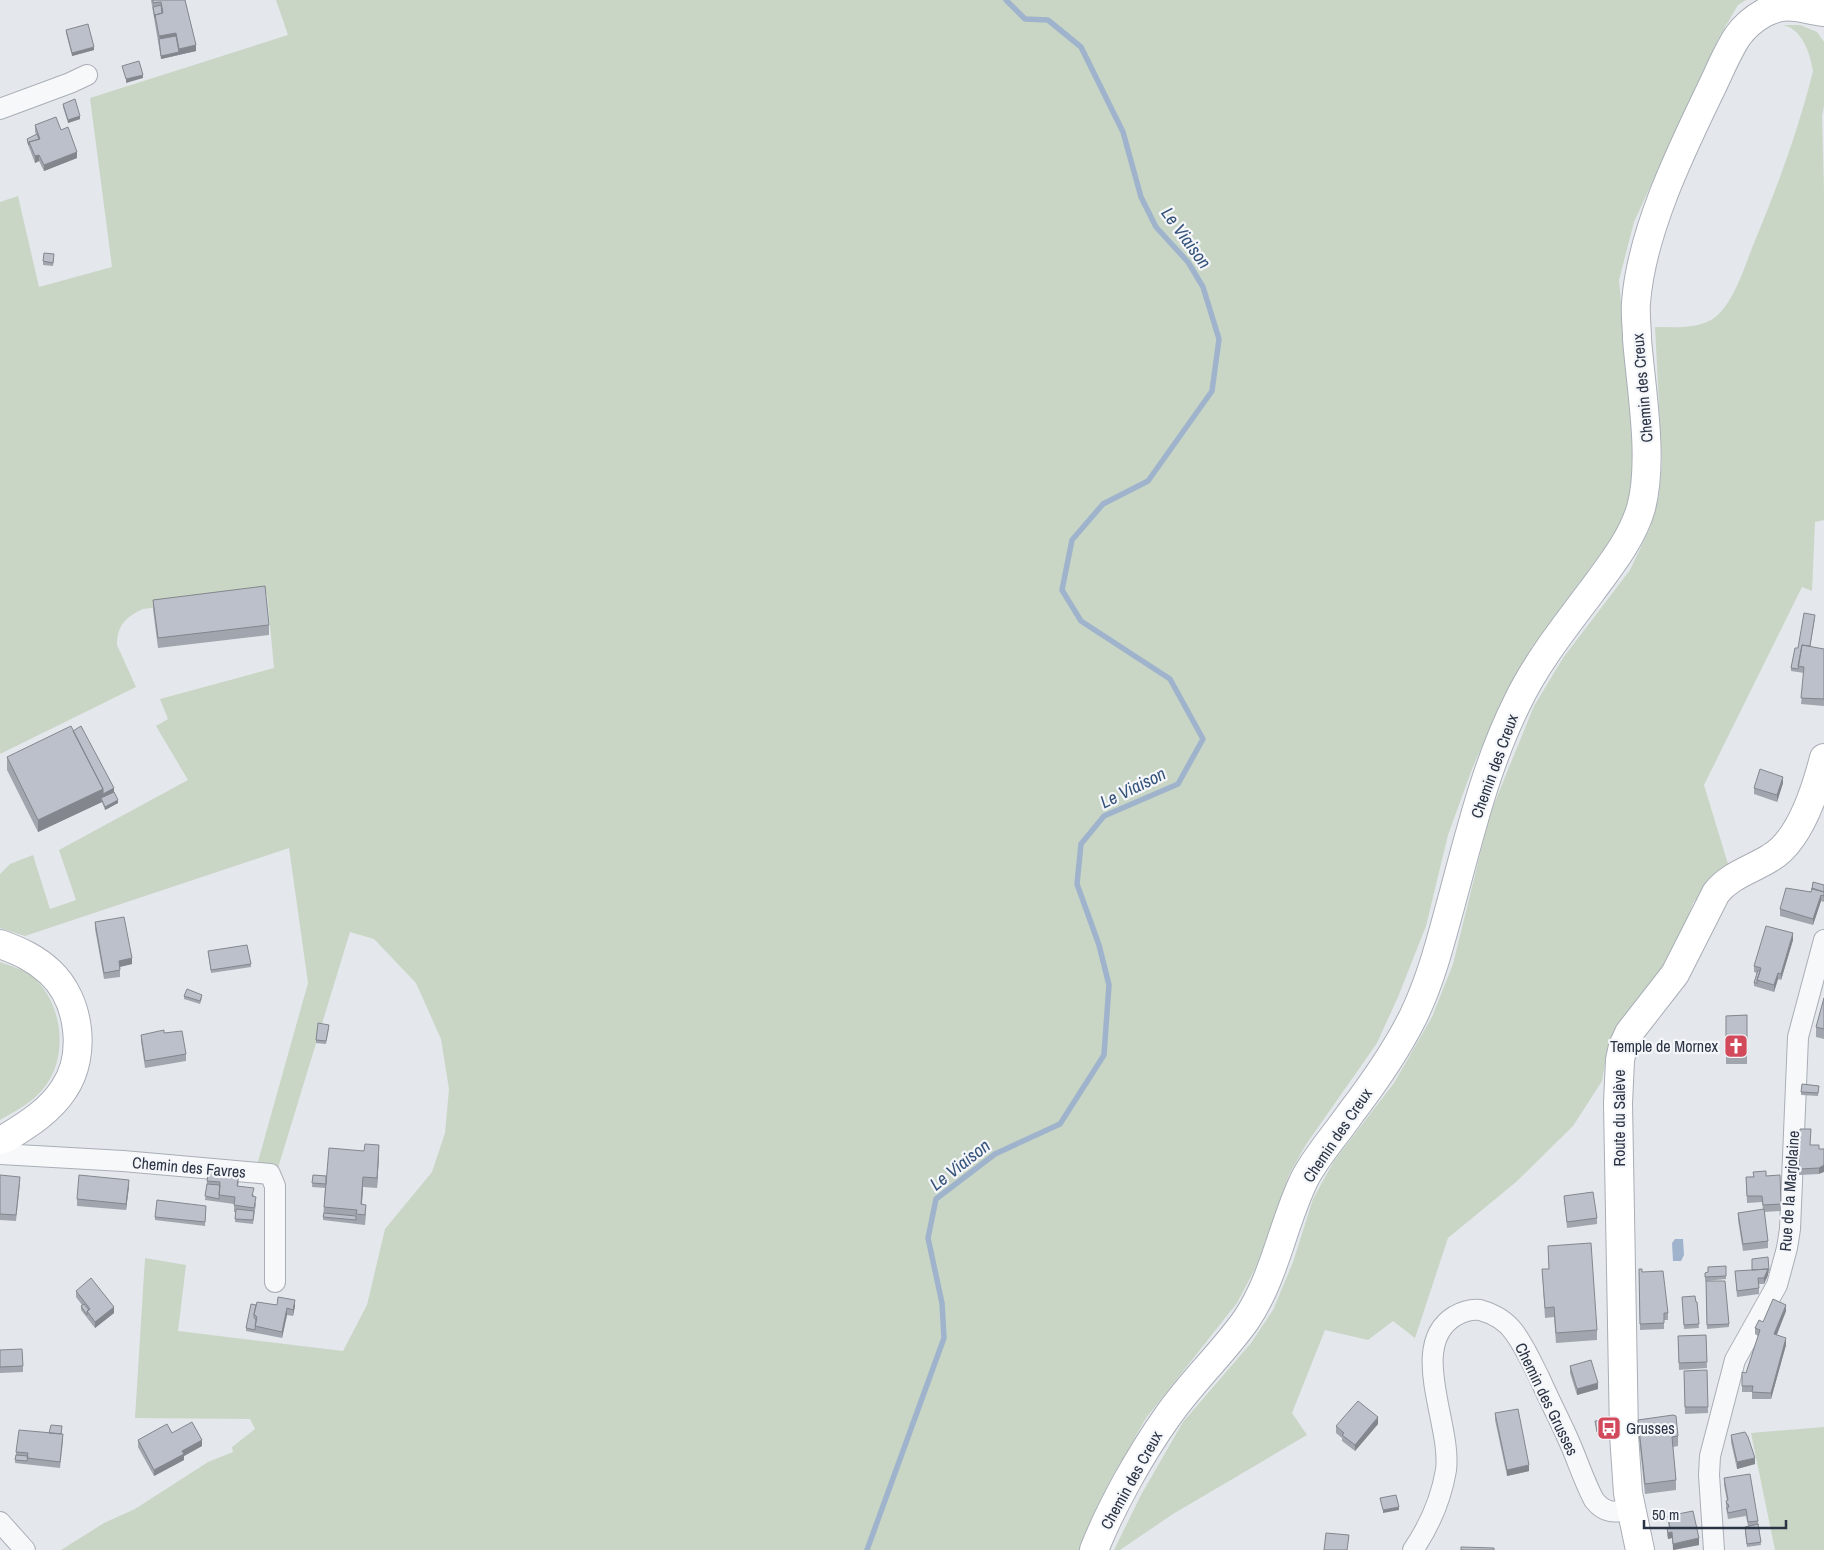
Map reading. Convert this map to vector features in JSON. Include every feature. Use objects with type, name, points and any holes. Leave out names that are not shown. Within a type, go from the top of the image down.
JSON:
[{"type":"street","name":"Chemin des Creux","points":[[1094,1550],[1129,1480],[1166,1418],[1192,1384],[1228,1345],[1249,1316],[1272,1268],[1305,1179],[1320,1153],[1352,1113],[1394,1052],[1412,1020],[1439,946],[1481,794],[1513,710],[1543,657],[1620,552],[1633,528],[1641,506],[1646,480],[1646,451],[1635,306],[1640,273],[1649,238],[1667,188],[1705,102],[1738,35],[1750,22],[1765,13],[1792,5],[1824,12]]},
{"type":"street","points":[[0,109],[87,76]]},
{"type":"street","name":"Route du Salève","points":[[1640,1550],[1630,1509],[1624,1435],[1618,1103],[1620,1060],[1629,1033],[1675,974],[1706,910],[1719,889],[1732,878],[1773,857],[1788,842],[1809,803],[1824,758]]},
{"type":"street","name":"Rue de la Marjolaine","points":[[1714,1550],[1709,1475],[1710,1456],[1735,1360],[1777,1285],[1787,1248],[1790,1229],[1798,1037],[1824,940]]},
{"type":"street","points":[[0,944],[36,960],[51,973],[71,1006],[78,1036],[74,1067],[65,1088],[55,1102],[43,1113],[0,1140]]},
{"type":"street","name":"Chemin des Favres","points":[[0,1154],[123,1160],[270,1174],[275,1186],[275,1282]]},
{"type":"street","name":"Chemin des Grusses","points":[[1413,1550],[1428,1526],[1437,1506],[1446,1468],[1446,1449],[1432,1366],[1432,1352],[1435,1340],[1442,1328],[1461,1312],[1477,1310],[1490,1313],[1500,1318],[1514,1331],[1528,1354],[1594,1500],[1611,1513],[1630,1509]]},
{"type":"street","points":[[0,1522],[25,1550]]},
{"type":"green space","points":[[276,0],[1746,0],[1738,5],[1718,39],[1634,222],[1619,280],[1634,454],[1632,493],[1624,520],[1532,647],[1500,705],[1472,769],[1448,835],[1426,926],[1398,997],[1377,1043],[1305,1146],[1289,1175],[1257,1265],[1237,1303],[1146,1418],[1109,1483],[1079,1550],[61,1550],[104,1523],[135,1509],[208,1462],[233,1452],[232,1447],[255,1429],[250,1419],[135,1418],[145,1258],[186,1265],[178,1331],[343,1351],[367,1305],[385,1229],[432,1172],[445,1133],[449,1089],[441,1039],[416,983],[374,939],[350,932],[278,1168],[257,1165],[308,983],[289,848],[25,936],[0,928],[0,874],[10,864],[33,855],[50,909],[76,900],[59,850],[188,780],[156,726],[168,719],[160,699],[274,668],[267,594],[143,609],[124,622],[117,638],[117,645],[136,687],[0,754],[0,202],[18,196],[39,287],[112,267],[90,98],[288,35]]},
{"type":"green space","points":[[1782,25],[1800,25],[1817,32],[1824,42],[1824,106],[1822,116],[1824,191],[1824,520],[1815,522],[1812,591],[1802,587],[1704,785],[1728,864],[1693,903],[1677,948],[1662,974],[1619,1025],[1608,1046],[1602,1081],[1573,1126],[1516,1182],[1448,1238],[1415,1338],[1393,1321],[1368,1340],[1325,1330],[1292,1413],[1307,1435],[1173,1514],[1120,1550],[1114,1550],[1141,1495],[1183,1422],[1251,1343],[1273,1310],[1293,1262],[1313,1199],[1334,1161],[1394,1083],[1432,1017],[1453,964],[1490,814],[1534,706],[1563,658],[1630,570],[1650,528],[1659,496],[1662,463],[1655,327],[1691,326],[1711,320],[1725,307],[1741,277],[1786,161],[1813,71],[1810,57],[1800,36],[1789,27]]},
{"type":"green space","points":[[0,962],[32,976],[42,987],[56,1013],[60,1043],[58,1058],[46,1085],[31,1101],[0,1120]]},
{"type":"green space","points":[[1824,1427],[1824,1550],[1775,1550],[1751,1433]]},
{"type":"water","points":[[1675,1239],[1683,1239],[1684,1255],[1681,1261],[1673,1261],[1672,1243]]},
{"type":"building","points":[[153,0],[185,0],[196,45],[179,49],[176,33],[159,36],[155,15],[163,13],[161,2],[153,3]]},
{"type":"building","points":[[161,5],[162,13],[155,15],[155,18],[153,7]]},
{"type":"building","points":[[88,24],[94,47],[72,53],[66,30]]},
{"type":"building","points":[[176,36],[179,52],[161,56],[159,39]]},
{"type":"building","points":[[139,61],[143,75],[126,79],[122,66]]},
{"type":"building","points":[[75,99],[80,116],[68,120],[63,104]]},
{"type":"building","points":[[56,117],[61,130],[68,127],[77,152],[44,165],[39,155],[35,156],[29,142],[40,139],[35,125]]},
{"type":"building","points":[[37,134],[39,139],[29,142],[29,145],[27,139]]},
{"type":"building","points":[[44,253],[54,254],[53,263],[43,261]]},
{"type":"building","points":[[265,586],[269,625],[158,638],[153,600]]},
{"type":"building","points":[[1804,613],[1815,615],[1810,646],[1802,645],[1798,669],[1791,668],[1795,648],[1798,648]]},
{"type":"building","points":[[1802,645],[1824,649],[1824,699],[1801,698],[1804,667],[1798,666]]},
{"type":"building","points":[[71,726],[103,789],[38,820],[7,757]]},
{"type":"building","points":[[81,726],[114,788],[103,794],[103,789],[73,731]]},
{"type":"building","points":[[1760,769],[1783,777],[1777,795],[1754,788]]},
{"type":"building","points":[[114,792],[118,800],[105,807],[101,798]]},
{"type":"building","points":[[1813,882],[1824,885],[1824,892],[1812,889]]},
{"type":"building","points":[[1786,888],[1811,892],[1812,888],[1824,892],[1824,896],[1821,895],[1813,919],[1780,909]]},
{"type":"building","points":[[124,917],[132,958],[119,961],[120,970],[104,973],[95,922]]},
{"type":"building","points":[[1766,926],[1793,933],[1781,974],[1778,973],[1774,985],[1757,980],[1761,968],[1754,966]]},
{"type":"building","points":[[247,945],[251,964],[211,970],[208,951]]},
{"type":"building","points":[[1758,970],[1760,971],[1757,983],[1754,983]]},
{"type":"building","points":[[187,989],[202,995],[200,1001],[184,996]]},
{"type":"building","points":[[1824,998],[1824,1029],[1816,1027]]},
{"type":"building","name":"Temple de Mornex","points":[[1747,1015],[1747,1051],[1726,1051],[1726,1016]]},
{"type":"building","points":[[318,1023],[329,1025],[326,1041],[316,1040]]},
{"type":"building","points":[[164,1030],[164,1033],[182,1031],[186,1054],[145,1061],[141,1035]]},
{"type":"building","points":[[1802,1084],[1819,1086],[1818,1093],[1801,1092]]},
{"type":"building","points":[[1800,1129],[1811,1129],[1810,1145],[1819,1145],[1819,1149],[1824,1149],[1824,1165],[1819,1168],[1799,1169]]},
{"type":"building","points":[[365,1144],[379,1145],[377,1178],[363,1177],[361,1204],[366,1205],[365,1215],[356,1214],[357,1210],[324,1207],[329,1148],[364,1151]]},
{"type":"building","points":[[209,1170],[239,1174],[237,1186],[254,1188],[252,1196],[256,1197],[254,1208],[234,1205],[235,1197],[219,1195],[220,1182],[207,1181]]},
{"type":"building","points":[[1766,1171],[1766,1176],[1780,1175],[1781,1204],[1763,1205],[1762,1196],[1747,1196],[1746,1177],[1754,1177],[1753,1172]]},
{"type":"building","points":[[0,1175],[20,1177],[16,1215],[0,1214]]},
{"type":"building","points":[[79,1175],[129,1180],[126,1204],[77,1199]]},
{"type":"building","points":[[313,1175],[326,1176],[326,1184],[312,1183]]},
{"type":"building","points":[[207,1184],[220,1185],[219,1199],[205,1196]]},
{"type":"building","points":[[1593,1192],[1597,1218],[1567,1222],[1564,1196]]},
{"type":"building","points":[[157,1200],[206,1206],[205,1222],[155,1217]]},
{"type":"building","points":[[236,1209],[254,1211],[253,1220],[235,1219]]},
{"type":"building","points":[[1764,1209],[1768,1241],[1743,1244],[1738,1213]]},
{"type":"building","points":[[324,1213],[356,1216],[356,1220],[323,1217]]},
{"type":"building","points":[[1591,1243],[1597,1330],[1556,1333],[1554,1307],[1545,1308],[1542,1269],[1549,1269],[1548,1246]]},
{"type":"building","points":[[1768,1257],[1769,1270],[1752,1270],[1752,1259]]},
{"type":"building","points":[[1726,1266],[1726,1276],[1705,1277],[1708,1267]]},
{"type":"building","points":[[1639,1269],[1642,1269],[1642,1272],[1663,1271],[1668,1313],[1664,1313],[1664,1323],[1640,1324]]},
{"type":"building","points":[[1768,1269],[1764,1278],[1758,1278],[1759,1288],[1737,1291],[1735,1271]]},
{"type":"building","points":[[91,1278],[114,1307],[95,1322],[87,1311],[90,1309],[76,1291]]},
{"type":"building","points":[[1706,1281],[1725,1281],[1729,1324],[1707,1325]]},
{"type":"building","points":[[1695,1296],[1699,1324],[1684,1325],[1682,1297]]},
{"type":"building","points":[[278,1297],[295,1300],[293,1310],[287,1308],[282,1332],[255,1326],[257,1317],[254,1314],[257,1302],[277,1305]]},
{"type":"building","points":[[1773,1299],[1786,1305],[1774,1334],[1786,1338],[1771,1393],[1752,1392],[1753,1386],[1742,1386],[1742,1372],[1746,1373],[1760,1330],[1755,1328],[1759,1320],[1763,1322]]},
{"type":"building","points":[[84,1304],[89,1310],[87,1315],[81,1306]]},
{"type":"building","points":[[251,1304],[256,1305],[254,1314],[256,1320],[255,1330],[246,1328]]},
{"type":"building","points":[[1706,1335],[1707,1362],[1679,1363],[1678,1336]]},
{"type":"building","points":[[22,1349],[23,1366],[0,1367],[0,1350]]},
{"type":"building","points":[[1591,1360],[1598,1383],[1577,1389],[1570,1366]]},
{"type":"building","points":[[1707,1370],[1708,1407],[1685,1407],[1684,1371]]},
{"type":"building","points":[[1358,1401],[1378,1417],[1355,1445],[1342,1435],[1344,1433],[1336,1426]]},
{"type":"building","points":[[1518,1409],[1529,1465],[1507,1470],[1495,1413]]},
{"type":"building","points":[[1676,1416],[1678,1436],[1672,1437],[1676,1480],[1645,1484],[1638,1420]]},
{"type":"building","points":[[1604,1420],[1606,1430],[1597,1432],[1595,1421]]},
{"type":"building","points":[[192,1422],[202,1440],[182,1451],[184,1454],[154,1470],[138,1440],[167,1424],[172,1433]]},
{"type":"building","points":[[51,1425],[62,1426],[61,1434],[49,1433]]},
{"type":"building","points":[[19,1430],[63,1434],[60,1462],[27,1458],[28,1453],[16,1452]]},
{"type":"building","points":[[1745,1432],[1755,1458],[1737,1462],[1731,1435]]},
{"type":"building","points":[[16,1455],[28,1456],[27,1461],[15,1460]]},
{"type":"building","points":[[1750,1474],[1758,1521],[1748,1522],[1746,1509],[1728,1513],[1727,1508],[1729,1507],[1726,1501],[1728,1500],[1724,1478]]},
{"type":"building","points":[[1396,1495],[1399,1507],[1383,1510],[1380,1498]]},
{"type":"building","points":[[1693,1511],[1699,1538],[1673,1544],[1672,1532],[1668,1533],[1667,1529],[1670,1528],[1668,1516]]},
{"type":"building","points":[[1758,1524],[1761,1542],[1747,1544],[1745,1527]]},
{"type":"building","points":[[1326,1533],[1349,1535],[1347,1550],[1324,1550]]},
{"type":"building","points":[[1461,1547],[1494,1548],[1494,1550],[1461,1550]]},
{"type":"waterway","name":"Le Viaison","points":[[867,1550],[944,1338],[942,1303],[928,1238],[936,1199],[995,1154],[1060,1124],[1104,1055],[1109,985],[1099,945],[1077,884],[1081,844],[1104,816],[1178,784],[1203,739],[1170,679],[1081,621],[1062,590],[1072,540],[1103,504],[1148,481],[1212,391],[1219,339],[1203,287],[1188,262],[1156,227],[1141,197],[1123,132],[1081,47],[1048,20],[1025,19],[1006,0]]},
{"type":"place","name":"Temple de Mornex","points":[[1736,1046]]},
{"type":"place","name":"Grusses","points":[[1609,1428]]}]
